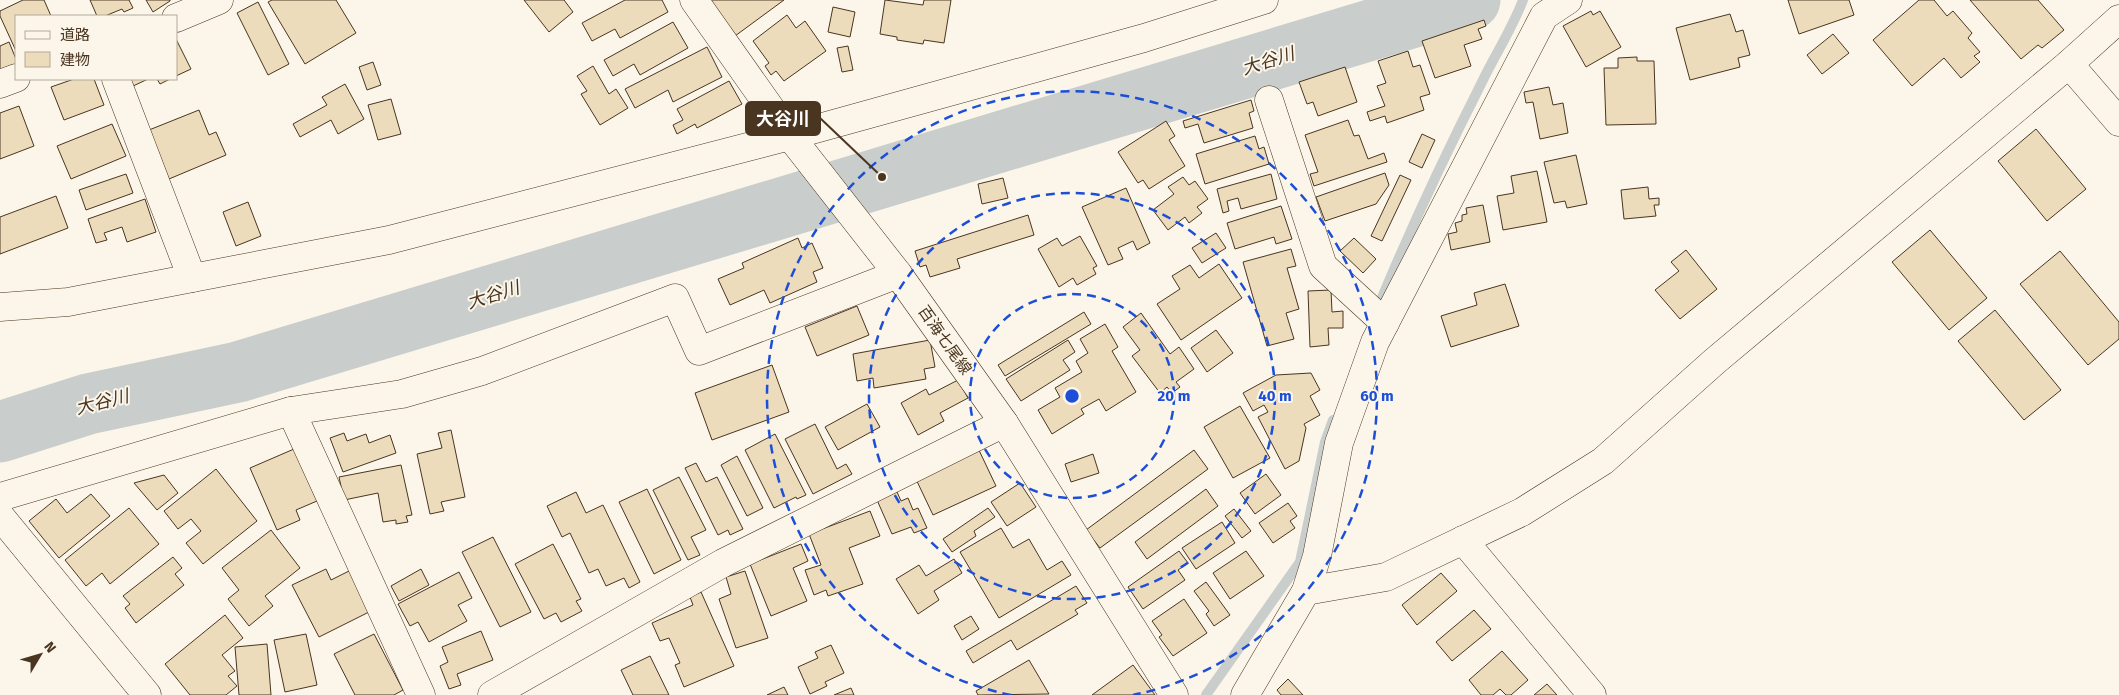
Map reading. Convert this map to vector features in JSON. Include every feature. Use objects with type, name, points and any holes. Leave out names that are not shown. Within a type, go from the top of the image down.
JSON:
[{"type":"street","points":[[178,17],[219,0]]},
{"type":"street","name":"百海七尾線","points":[[694,0],[790,136],[814,165],[852,218],[898,274],[1004,423],[1174,695]]},
{"type":"street","points":[[0,307],[68,302],[389,240],[790,136],[1144,38],[1264,0]]},
{"type":"street","points":[[1245,695],[1306,591],[1317,556],[1339,443],[1375,342],[1544,16],[1568,0]]},
{"type":"street","points":[[1306,591],[1386,577],[1522,512],[1603,461],[1715,361],[2069,64],[2119,19]]},
{"type":"street","points":[[2069,64],[2119,122]]},
{"type":"street","points":[[0,84],[15,78]]},
{"type":"street","points":[[116,80],[192,278]]},
{"type":"street","points":[[1269,100],[1323,266],[1385,323]]},
{"type":"street","points":[[0,497],[291,411],[402,394],[482,371],[675,298],[699,350],[898,274]]},
{"type":"street","points":[[291,411],[421,695]]},
{"type":"street","points":[[492,695],[723,563],[1004,423]]},
{"type":"street","points":[[0,516],[147,695]]},
{"type":"street","points":[[1463,540],[1592,695]]},
{"type":"building","points":[[23,0],[44,0],[51,15],[15,15],[15,49],[0,16],[0,11]]},
{"type":"building","points":[[90,0],[129,0],[133,8],[124,12],[122,9],[107,15],[97,15]]},
{"type":"building","points":[[146,0],[170,0],[170,1],[153,12]]},
{"type":"building","points":[[272,0],[336,0],[356,33],[305,64],[268,2]]},
{"type":"building","points":[[524,0],[564,0],[573,12],[549,32]]},
{"type":"building","points":[[625,0],[662,0],[668,12],[620,38],[615,29],[592,41],[582,23]]},
{"type":"building","points":[[709,0],[784,0],[735,36]]},
{"type":"building","points":[[885,0],[923,5],[924,0],[951,0],[944,43],[924,40],[923,44],[897,40],[897,37],[880,34]]},
{"type":"building","points":[[1788,0],[1849,0],[1854,15],[1799,34]]},
{"type":"building","points":[[1919,0],[1934,0],[1947,16],[1953,11],[1972,33],[1968,38],[1980,52],[1974,56],[1980,62],[1961,78],[1944,58],[1912,86],[1873,40]]},
{"type":"building","points":[[1970,0],[2038,0],[2064,30],[2042,48],[2038,45],[2021,59]]},
{"type":"building","points":[[258,2],[289,64],[268,75],[237,13]]},
{"type":"building","points":[[833,7],[855,12],[850,37],[828,32]]},
{"type":"building","points":[[1591,11],[1593,15],[1600,11],[1621,47],[1586,67],[1563,26]]},
{"type":"building","points":[[1730,14],[1736,32],[1743,30],[1750,55],[1738,58],[1740,67],[1690,80],[1676,28]]},
{"type":"building","points":[[787,15],[796,28],[805,21],[826,51],[784,81],[776,71],[771,75],[765,66],[769,63],[753,41]]},
{"type":"building","points":[[1484,20],[1486,26],[1478,29],[1482,39],[1464,45],[1471,66],[1435,78],[1422,41]]},
{"type":"building","points":[[673,22],[688,48],[640,75],[634,64],[613,76],[604,60]]},
{"type":"building","points":[[1833,34],[1849,53],[1822,74],[1807,55]]},
{"type":"building","points":[[9,42],[15,57],[15,70],[0,78],[0,46]]},
{"type":"building","points":[[178,43],[191,69],[178,75]]},
{"type":"building","points":[[848,46],[853,70],[842,72],[837,48]]},
{"type":"building","points":[[707,47],[722,77],[673,102],[668,90],[635,108],[625,89]]},
{"type":"building","points":[[1408,51],[1413,67],[1420,65],[1430,94],[1420,97],[1424,110],[1387,123],[1385,116],[1370,121],[1367,112],[1385,106],[1377,86],[1386,83],[1378,61]]},
{"type":"building","points":[[1637,57],[1637,61],[1654,61],[1656,124],[1606,125],[1604,68],[1618,68],[1618,58]]},
{"type":"building","points":[[373,62],[381,85],[367,90],[359,67]]},
{"type":"building","points":[[593,66],[609,94],[616,89],[628,108],[600,125],[581,94],[587,91],[577,76]]},
{"type":"building","points":[[1345,67],[1357,102],[1318,116],[1313,102],[1307,104],[1299,82]]},
{"type":"building","points":[[71,80],[94,80],[104,105],[64,120],[51,87]]},
{"type":"building","points":[[128,80],[146,80],[131,87]]},
{"type":"building","points":[[158,80],[168,80],[160,84]]},
{"type":"building","points":[[729,81],[742,104],[697,128],[695,124],[677,134],[673,125],[683,120],[677,109]]},
{"type":"building","points":[[345,84],[364,119],[338,134],[331,120],[300,137],[293,124],[327,105],[322,97]]},
{"type":"building","points":[[1549,87],[1553,105],[1563,103],[1568,133],[1540,139],[1533,102],[1526,103],[1524,92]]},
{"type":"building","points":[[391,99],[401,134],[378,140],[368,105]]},
{"type":"building","points":[[1251,100],[1254,111],[1249,113],[1253,128],[1204,143],[1198,124],[1185,128],[1183,121]]},
{"type":"building","points":[[19,106],[34,146],[0,159],[0,113]]},
{"type":"building","points":[[199,110],[209,135],[216,132],[226,155],[169,179],[149,130]]},
{"type":"building","points":[[1348,120],[1354,136],[1359,135],[1368,159],[1384,153],[1387,162],[1314,186],[1310,174],[1318,172],[1305,135]]},
{"type":"building","points":[[1166,121],[1175,136],[1169,140],[1185,166],[1149,189],[1143,180],[1138,183],[1118,152]]},
{"type":"building","points":[[112,124],[126,156],[71,179],[57,146]]},
{"type":"building","points":[[2036,129],[2086,189],[2047,221],[1998,161]]},
{"type":"building","points":[[1422,134],[1435,140],[1422,168],[1409,162]]},
{"type":"building","points":[[1255,136],[1259,149],[1264,147],[1269,164],[1205,184],[1196,154]]},
{"type":"building","points":[[1576,155],[1587,204],[1567,208],[1565,201],[1554,203],[1544,162]]},
{"type":"building","points":[[1537,171],[1547,222],[1503,230],[1497,196],[1514,193],[1511,176]]},
{"type":"building","points":[[1385,173],[1389,185],[1376,204],[1325,221],[1316,197]]},
{"type":"building","points":[[126,174],[133,193],[86,210],[79,190]]},
{"type":"building","points":[[1271,174],[1277,199],[1241,209],[1238,198],[1227,201],[1229,211],[1223,213],[1217,189]]},
{"type":"building","points":[[1400,175],[1411,180],[1382,241],[1371,236]]},
{"type":"building","points":[[1183,177],[1189,185],[1195,181],[1208,199],[1197,207],[1202,213],[1189,223],[1185,217],[1168,230],[1153,210],[1174,194],[1168,187]]},
{"type":"building","points":[[1003,178],[1008,198],[982,204],[978,184]]},
{"type":"building","points":[[1648,187],[1649,199],[1659,198],[1659,205],[1654,205],[1656,216],[1624,219],[1621,190]]},
{"type":"building","points":[[1126,188],[1150,243],[1137,250],[1133,241],[1118,248],[1123,259],[1108,265],[1082,207]]},
{"type":"building","points":[[56,196],[68,228],[0,254],[0,217]]},
{"type":"building","points":[[145,199],[156,232],[127,242],[122,227],[104,233],[107,240],[96,243],[88,219]]},
{"type":"building","points":[[248,202],[261,236],[236,246],[223,212]]},
{"type":"building","points":[[1483,205],[1490,242],[1451,250],[1448,234],[1457,232],[1455,223],[1462,221],[1462,215],[1467,214],[1466,208]]},
{"type":"building","points":[[1281,206],[1292,239],[1276,244],[1274,237],[1235,249],[1227,223]]},
{"type":"building","points":[[1028,215],[1034,235],[957,259],[960,268],[930,277],[926,265],[920,267],[915,251]]},
{"type":"building","points":[[1930,230],[1987,298],[1949,330],[1892,262]]},
{"type":"building","points":[[1216,233],[1226,248],[1202,263],[1192,248]]},
{"type":"building","points":[[1080,236],[1097,266],[1093,268],[1096,274],[1077,285],[1073,278],[1059,287],[1038,249],[1057,238],[1062,246]]},
{"type":"building","points":[[798,238],[802,248],[812,243],[823,268],[813,272],[817,282],[770,303],[764,290],[730,305],[718,279],[744,268],[742,263]]},
{"type":"building","points":[[1354,238],[1376,259],[1363,273],[1340,251]]},
{"type":"building","points":[[1291,249],[1296,266],[1287,268],[1299,309],[1286,313],[1294,339],[1267,346],[1243,262]]},
{"type":"building","points":[[1686,250],[1717,289],[1680,319],[1655,290],[1679,271],[1671,262]]},
{"type":"building","points":[[2060,251],[2119,322],[2119,339],[2088,365],[2020,284]]},
{"type":"building","points":[[1219,264],[1242,298],[1181,340],[1157,304],[1180,289],[1172,276],[1190,265],[1199,278]]},
{"type":"building","points":[[1505,284],[1519,326],[1451,347],[1441,316],[1477,305],[1474,293]]},
{"type":"building","points":[[1331,290],[1332,312],[1343,311],[1343,328],[1328,328],[1329,345],[1310,347],[1308,291]]},
{"type":"building","points":[[857,306],[869,335],[817,356],[805,327]]},
{"type":"building","points":[[1995,310],[2061,390],[2024,420],[1958,341]]},
{"type":"building","points":[[1084,312],[1091,324],[1005,376],[998,365]]},
{"type":"building","points":[[1141,313],[1170,354],[1179,347],[1194,369],[1176,382],[1180,387],[1172,393],[1167,387],[1160,393],[1132,356],[1140,350],[1123,327]]},
{"type":"building","points":[[1105,324],[1118,347],[1112,351],[1136,392],[1106,411],[1099,399],[1081,409],[1084,414],[1052,434],[1038,410],[1060,397],[1055,388],[1082,372],[1076,361],[1088,353],[1080,339]]},
{"type":"building","points":[[1216,330],[1233,353],[1207,372],[1191,348]]},
{"type":"building","points":[[930,340],[935,367],[924,369],[926,379],[874,388],[873,378],[857,381],[853,354]]},
{"type":"building","points":[[1068,340],[1075,352],[1063,360],[1070,370],[1021,401],[1006,379]]},
{"type":"building","points":[[772,365],[789,412],[712,440],[695,393]]},
{"type":"building","points":[[1311,373],[1320,390],[1310,396],[1320,415],[1304,424],[1306,428],[1299,461],[1285,469],[1258,417],[1268,412],[1264,405],[1253,411],[1243,393],[1276,375]]},
{"type":"building","points":[[958,380],[968,398],[940,413],[944,421],[918,435],[901,403],[926,389],[929,395]]},
{"type":"building","points":[[867,404],[880,427],[838,450],[825,427]]},
{"type":"building","points":[[1240,406],[1270,458],[1233,478],[1204,427]]},
{"type":"building","points":[[815,424],[837,469],[846,464],[852,474],[813,494],[785,439]]},
{"type":"building","points":[[451,430],[465,497],[441,502],[444,511],[430,514],[417,454],[442,448],[438,433]]},
{"type":"building","points":[[344,433],[347,441],[366,434],[369,443],[390,435],[396,453],[343,472],[330,438]]},
{"type":"building","points":[[775,434],[806,495],[797,499],[796,497],[774,508],[745,450]]},
{"type":"building","points":[[977,446],[996,486],[933,515],[914,475]]},
{"type":"building","points":[[294,449],[317,501],[296,510],[300,520],[277,530],[250,468]]},
{"type":"building","points":[[1194,450],[1208,469],[1100,548],[1086,530]]},
{"type":"building","points":[[1093,454],[1099,473],[1071,482],[1065,464]]},
{"type":"building","points":[[737,456],[763,508],[747,516],[721,465]]},
{"type":"building","points":[[696,463],[706,482],[717,477],[743,529],[730,535],[728,530],[718,535],[685,468]]},
{"type":"building","points":[[401,465],[412,515],[406,516],[408,522],[396,524],[396,520],[383,522],[378,493],[344,500],[339,477]]},
{"type":"building","points":[[216,469],[257,521],[203,564],[186,543],[201,531],[191,519],[178,529],[164,511]]},
{"type":"building","points":[[1266,474],[1281,495],[1255,514],[1240,493]]},
{"type":"building","points":[[164,475],[178,493],[157,510],[134,483]]},
{"type":"building","points":[[679,477],[706,530],[691,537],[700,555],[688,560],[653,490]]},
{"type":"building","points":[[1020,483],[1036,507],[1007,526],[991,502]]},
{"type":"building","points":[[647,489],[681,560],[654,574],[619,502]]},
{"type":"building","points":[[1206,489],[1218,506],[1147,559],[1135,542]]},
{"type":"building","points":[[576,492],[586,513],[603,505],[640,582],[629,588],[624,578],[606,586],[598,569],[589,573],[570,533],[562,537],[547,506]]},
{"type":"building","points":[[897,492],[901,501],[908,498],[913,510],[918,508],[927,528],[914,533],[911,527],[892,534],[877,500]]},
{"type":"building","points":[[91,494],[110,516],[59,558],[29,521],[56,499],[67,513]]},
{"type":"building","points":[[1288,503],[1297,516],[1290,521],[1295,528],[1273,543],[1259,523]]},
{"type":"building","points":[[129,508],[159,544],[110,584],[102,573],[86,586],[65,560]]},
{"type":"building","points":[[988,508],[995,517],[974,531],[976,536],[952,552],[943,539]]},
{"type":"building","points":[[1234,509],[1251,531],[1242,538],[1225,516]]},
{"type":"building","points":[[870,511],[880,536],[849,548],[863,584],[828,596],[826,590],[814,595],[805,570],[821,565],[809,534]]},
{"type":"building","points":[[1222,522],[1235,543],[1196,569],[1182,548]]},
{"type":"building","points":[[1001,528],[1013,548],[1029,539],[1047,570],[1062,561],[1071,575],[999,618],[960,552]]},
{"type":"building","points":[[271,530],[300,568],[265,596],[273,606],[249,626],[228,599],[239,590],[222,568]]},
{"type":"building","points":[[493,537],[531,612],[500,627],[462,552]]},
{"type":"building","points":[[553,544],[581,599],[576,601],[582,611],[561,622],[556,613],[544,619],[515,564]]},
{"type":"building","points":[[801,544],[808,561],[793,568],[807,601],[771,616],[750,564]]},
{"type":"building","points":[[1179,551],[1188,563],[1178,570],[1185,580],[1143,609],[1128,587]]},
{"type":"building","points":[[1246,551],[1264,576],[1230,599],[1213,573]]},
{"type":"building","points":[[173,557],[182,568],[175,574],[184,585],[136,623],[125,608],[130,604],[123,596]]},
{"type":"building","points":[[954,559],[962,573],[934,591],[939,600],[918,614],[896,579],[919,565],[926,576]]},
{"type":"building","points":[[326,569],[331,580],[351,570],[371,611],[319,637],[292,585]]},
{"type":"building","points":[[421,569],[429,585],[399,601],[391,586]]},
{"type":"building","points":[[745,571],[768,638],[736,648],[719,599],[731,594],[726,577]]},
{"type":"building","points":[[459,572],[472,598],[458,605],[467,621],[429,642],[418,622],[410,626],[398,604]]},
{"type":"building","points":[[1441,573],[1457,591],[1417,625],[1402,605]]},
{"type":"building","points":[[1206,582],[1230,615],[1214,626],[1206,614],[1209,611],[1194,591]]},
{"type":"building","points":[[1076,586],[1087,603],[1075,610],[1078,614],[1017,650],[1011,640],[973,663],[966,651]]},
{"type":"building","points":[[701,592],[734,666],[684,687],[675,665],[680,663],[669,638],[660,641],[652,623],[693,605],[690,597]]},
{"type":"building","points":[[1184,599],[1207,633],[1173,656],[1159,637],[1162,635],[1152,621]]},
{"type":"building","points":[[1474,610],[1491,629],[1452,661],[1436,642]]},
{"type":"building","points":[[225,615],[243,638],[222,655],[235,671],[228,676],[237,686],[226,695],[190,695],[165,664]]},
{"type":"building","points":[[971,616],[979,629],[962,640],[954,626]]},
{"type":"building","points":[[481,631],[493,660],[457,674],[461,685],[449,689],[440,666],[448,662],[442,647]]},
{"type":"building","points":[[306,634],[317,685],[285,692],[274,640]]},
{"type":"building","points":[[374,634],[403,690],[394,695],[355,695],[334,654]]},
{"type":"building","points":[[267,644],[271,695],[239,695],[235,647]]},
{"type":"building","points":[[831,645],[844,673],[825,682],[827,686],[810,694],[798,667],[818,658],[815,652]]},
{"type":"building","points":[[1502,651],[1528,680],[1511,695],[1506,695],[1500,689],[1493,695],[1481,695],[1469,680]]},
{"type":"building","points":[[650,656],[669,695],[633,695],[621,670]]},
{"type":"building","points":[[1029,660],[1049,694],[978,695],[976,691]]},
{"type":"building","points":[[1133,665],[1155,695],[1092,695]]},
{"type":"building","points":[[1288,679],[1303,695],[1281,695],[1277,690]]},
{"type":"building","points":[[1547,684],[1557,695],[1534,695]]},
{"type":"building","points":[[784,687],[788,695],[767,695]]},
{"type":"building","points":[[851,688],[854,695],[834,695]]},
{"type":"waterway","name":"大谷川","points":[[0,432],[88,404],[238,372],[1470,0]]},
{"type":"waterway","points":[[1376,312],[1440,167],[1523,0]]},
{"type":"waterway","points":[[1206,695],[1300,562],[1325,442],[1333,420]]},
{"type":"place","name":"大谷川","points":[[882,177]]}]
